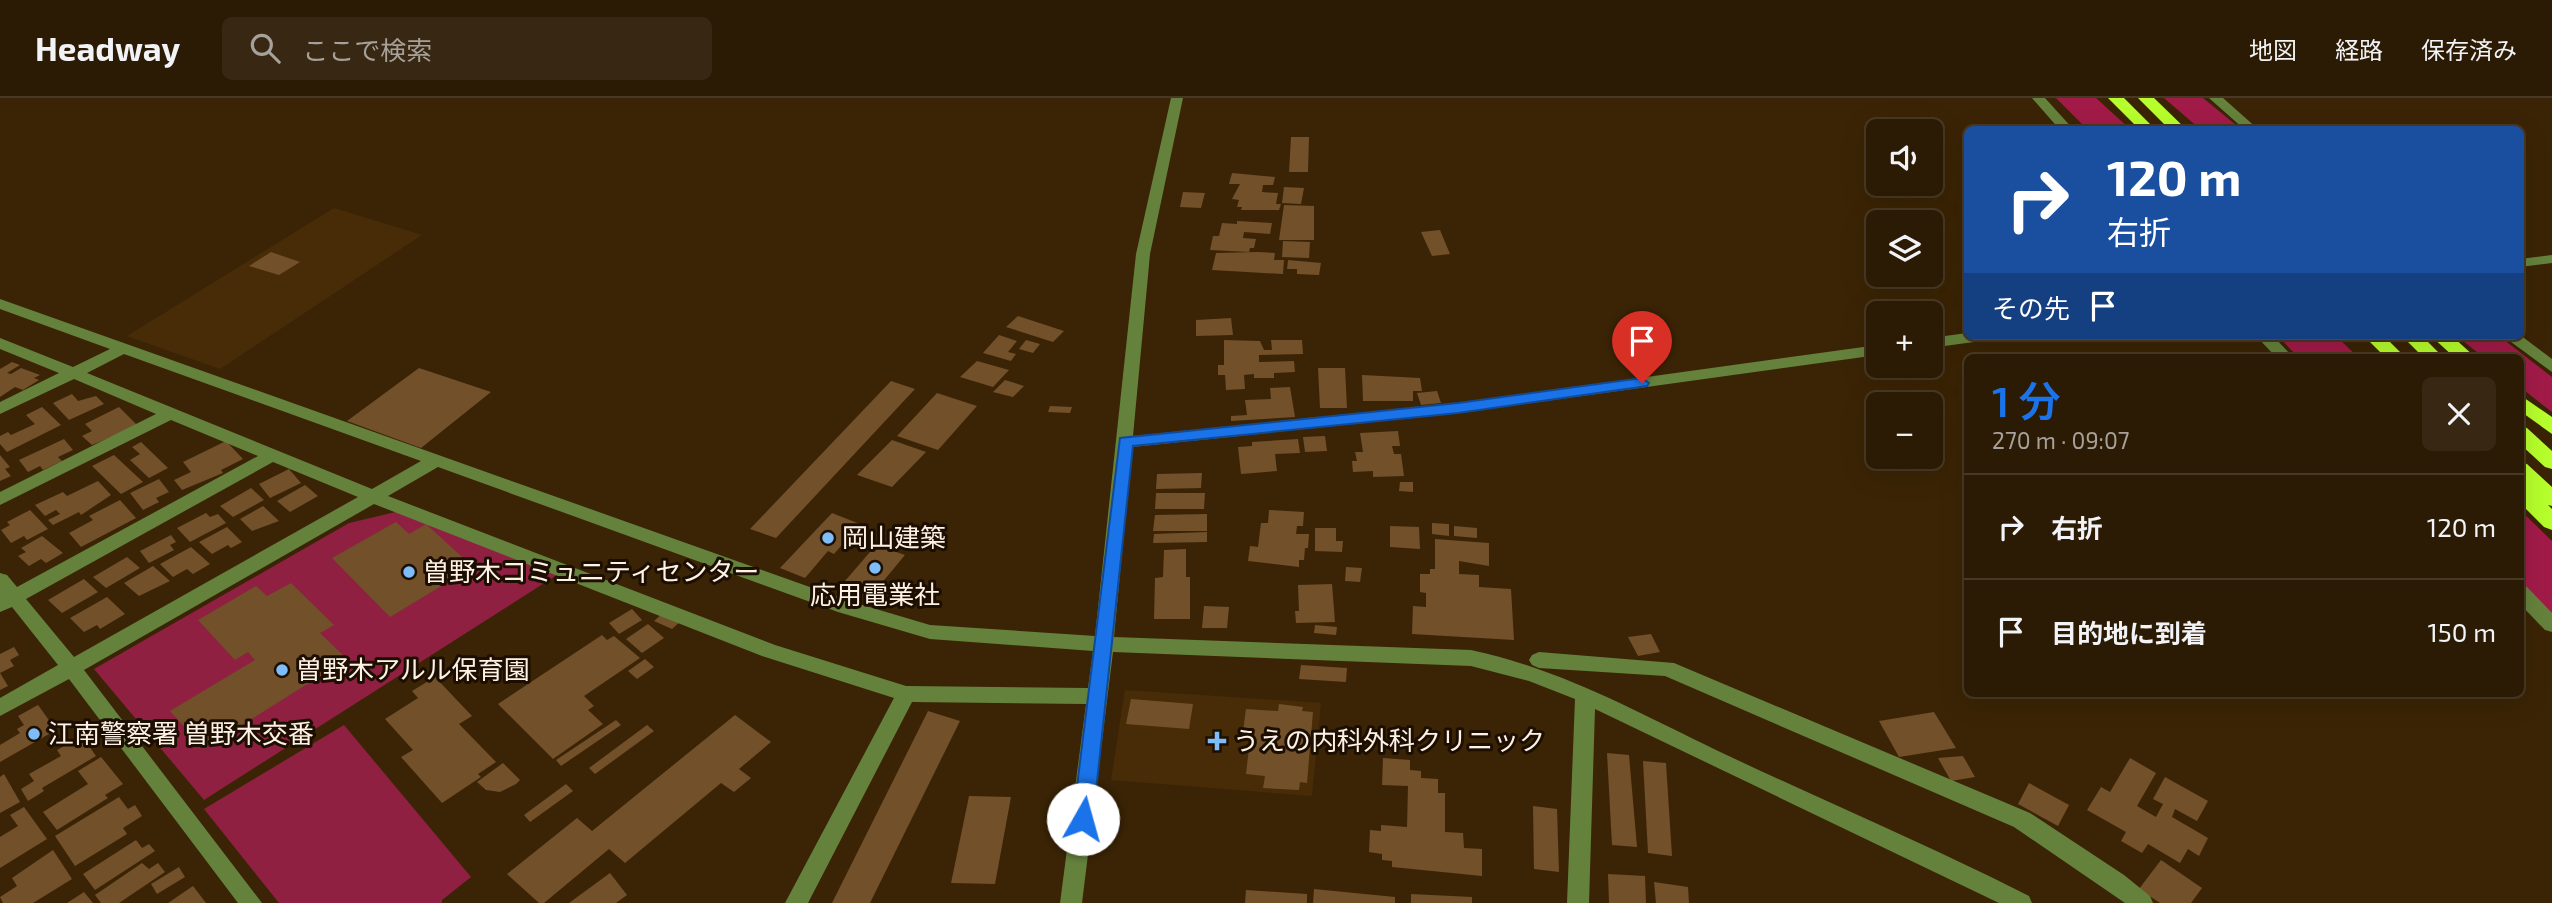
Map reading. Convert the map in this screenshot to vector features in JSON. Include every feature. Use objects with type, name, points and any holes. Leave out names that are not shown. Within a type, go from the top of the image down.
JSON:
[{"type":"highway","points":[[2115,98],[2145,126]]},
{"type":"highway","points":[[2145,98],[2176,126]]},
{"type":"highway","points":[[2359,340],[2374,354]]},
{"type":"highway","points":[[2377,340],[2393,354]]},
{"type":"highway","points":[[2415,340],[2431,354]]},
{"type":"highway","points":[[2445,340],[2462,354]]},
{"type":"highway","points":[[2524,404],[2552,427]]},
{"type":"highway","points":[[2524,437],[2552,462]]},
{"type":"highway","points":[[2524,473],[2552,499]]},
{"type":"highway","points":[[2524,495],[2552,522]]},
{"type":"street","points":[[1071,903],[1104,644],[1143,254],[1177,98]]},
{"type":"street","points":[[2038,98],[2064,126]]},
{"type":"street","points":[[2215,98],[2248,126]]},
{"type":"street","points":[[2524,262],[2552,259]]},
{"type":"street","points":[[0,304],[845,607],[930,632],[1104,644],[1471,658],[1517,667],[1585,694],[1710,757],[1929,856],[2021,903]]},
{"type":"street","points":[[1943,341],[1964,338]]},
{"type":"street","points":[[2268,340],[2281,354]]},
{"type":"street","points":[[2516,340],[2552,367]]},
{"type":"street","points":[[0,343],[374,497],[769,651],[906,694],[1098,696]]},
{"type":"street","points":[[0,409],[122,349]]},
{"type":"street","points":[[1126,442],[1458,408],[1866,352]]},
{"type":"street","points":[[0,499],[173,412]]},
{"type":"street","points":[[7,601],[273,455]]},
{"type":"street","points":[[0,708],[437,460]]},
{"type":"street","points":[[0,580],[7,601],[71,667],[251,903]]},
{"type":"street","points":[[2524,596],[2552,625]]},
{"type":"street","points":[[1539,660],[1667,668],[2022,820],[2116,882],[2142,903]]},
{"type":"street","points":[[796,903],[906,694]]},
{"type":"street","points":[[1578,903],[1585,694]]},
{"type":"shaded area","points":[[2056,98],[2096,98],[2127,126],[2084,126]]},
{"type":"shaded area","points":[[2164,98],[2203,98],[2237,126],[2197,126]]},
{"type":"shaded area","points":[[334,208],[422,235],[220,369],[127,336]]},
{"type":"shaded area","points":[[2282,340],[2340,340],[2355,354],[2295,354]]},
{"type":"shaded area","points":[[2462,340],[2504,340],[2522,354],[2479,354]]},
{"type":"shaded area","points":[[2524,355],[2552,377],[2552,412],[2524,390]]},
{"type":"shaded area","points":[[400,511],[560,573],[204,800],[94,669],[349,523]]},
{"type":"shaded area","points":[[2524,514],[2552,541],[2552,617],[2524,587]]},
{"type":"shaded area","name":"うえの内科外科クリニック","points":[[1125,690],[1321,703],[1312,796],[1111,780]]},
{"type":"shaded area","points":[[344,725],[471,877],[442,900],[442,903],[279,903],[204,809]]},
{"type":"building","points":[[1291,137],[1309,137],[1308,172],[1289,172]]},
{"type":"building","points":[[1232,173],[1275,177],[1273,185],[1263,185],[1262,192],[1278,193],[1276,204],[1281,204],[1279,210],[1241,210],[1242,207],[1237,207],[1239,200],[1232,199],[1240,184],[1229,184]]},
{"type":"building","points":[[1284,187],[1304,188],[1301,204],[1282,203]]},
{"type":"building","points":[[1183,192],[1205,193],[1201,208],[1180,207]]},
{"type":"building","points":[[1284,205],[1314,206],[1314,240],[1279,240]]},
{"type":"building","points":[[1237,221],[1272,223],[1270,234],[1244,232],[1243,238],[1256,239],[1254,248],[1250,248],[1249,252],[1210,250],[1213,236],[1219,236],[1222,223],[1237,224]]},
{"type":"building","points":[[1440,230],[1450,254],[1432,256],[1421,232]]},
{"type":"building","points":[[1283,241],[1310,242],[1309,258],[1282,257]]},
{"type":"building","points":[[271,252],[300,262],[279,275],[249,266]]},
{"type":"building","points":[[1216,253],[1275,253],[1274,260],[1284,260],[1283,274],[1212,270]]},
{"type":"building","points":[[1288,260],[1321,263],[1319,275],[1297,274],[1297,269],[1287,269]]},
{"type":"building","points":[[1018,316],[1064,331],[1053,342],[1006,327]]},
{"type":"building","points":[[1231,318],[1233,335],[1196,336],[1196,320]]},
{"type":"building","points":[[999,335],[1017,341],[1008,352],[1016,354],[1011,361],[983,353]]},
{"type":"building","points":[[1026,340],[1040,344],[1033,353],[1019,349]]},
{"type":"building","points":[[1224,340],[1260,341],[1264,350],[1272,350],[1271,340],[1302,340],[1303,354],[1259,355],[1259,362],[1294,361],[1295,372],[1274,373],[1274,378],[1244,375],[1245,389],[1226,390],[1225,375],[1218,375],[1218,365],[1224,365]]},
{"type":"building","points":[[977,361],[1009,370],[993,387],[960,377]]},
{"type":"building","points":[[12,362],[20,365],[7,373],[11,374],[21,368],[40,375],[34,378],[39,380],[23,390],[15,387],[0,397],[0,369]]},
{"type":"building","points":[[419,368],[491,392],[421,448],[347,421]]},
{"type":"building","points":[[1318,368],[1345,368],[1347,408],[1320,408]]},
{"type":"building","points":[[1362,375],[1420,378],[1422,391],[1413,391],[1413,401],[1363,401]]},
{"type":"building","points":[[1005,380],[1024,386],[1013,397],[993,392]]},
{"type":"building","points":[[891,381],[915,389],[776,538],[750,529]]},
{"type":"building","points":[[1290,387],[1295,417],[1231,421],[1231,416],[1247,415],[1245,400],[1271,399],[1270,388]]},
{"type":"building","points":[[1437,391],[1441,403],[1421,405],[1417,393]]},
{"type":"building","points":[[937,393],[977,406],[938,450],[897,436]]},
{"type":"building","points":[[72,394],[78,401],[96,396],[104,404],[69,420],[53,403]]},
{"type":"building","points":[[1050,406],[1072,407],[1070,413],[1048,412]]},
{"type":"building","points":[[42,407],[61,425],[7,452],[0,444],[0,436],[8,432],[11,435],[35,424],[26,415]]},
{"type":"building","points":[[119,407],[138,426],[92,445],[82,436],[92,431],[85,424]]},
{"type":"building","points":[[1398,431],[1400,446],[1392,446],[1394,454],[1401,454],[1404,476],[1373,477],[1373,471],[1353,472],[1352,461],[1357,461],[1355,452],[1363,452],[1360,433]]},
{"type":"building","points":[[1325,436],[1327,451],[1305,452],[1303,437]]},
{"type":"building","points":[[64,439],[73,450],[58,457],[62,461],[43,470],[40,466],[28,472],[19,460]]},
{"type":"building","points":[[1298,439],[1300,453],[1275,454],[1277,471],[1241,474],[1238,447],[1252,446],[1252,442]]},
{"type":"building","points":[[892,440],[926,452],[892,487],[857,475]]},
{"type":"building","points":[[226,441],[243,459],[221,470],[223,473],[182,490],[174,480],[191,472],[183,462]]},
{"type":"building","points":[[141,442],[168,468],[149,478],[130,460],[140,454],[132,447]]},
{"type":"building","points":[[0,455],[10,467],[5,469],[11,476],[0,481]]},
{"type":"building","points":[[114,455],[143,482],[121,494],[92,466]]},
{"type":"building","points":[[289,469],[301,483],[270,498],[259,484]]},
{"type":"building","points":[[1202,473],[1201,488],[1156,489],[1157,474]]},
{"type":"building","points":[[159,479],[169,492],[156,498],[159,502],[143,510],[130,493]]},
{"type":"building","points":[[98,481],[111,495],[81,515],[79,512],[53,525],[48,520],[60,514],[56,510],[45,516],[35,505],[63,492],[67,496]]},
{"type":"building","points":[[1400,482],[1413,482],[1413,492],[1399,491]]},
{"type":"building","points":[[305,485],[318,496],[290,512],[277,501]]},
{"type":"building","points":[[251,488],[264,500],[233,517],[220,506]]},
{"type":"building","points":[[1156,493],[1205,493],[1204,509],[1155,509]]},
{"type":"building","points":[[120,500],[136,518],[81,547],[69,533],[93,520],[89,516]]},
{"type":"building","points":[[263,506],[279,521],[252,531],[240,519]]},
{"type":"building","points":[[30,510],[48,529],[27,540],[24,536],[11,543],[1,530],[10,525],[7,522]]},
{"type":"building","points":[[1269,510],[1304,512],[1303,526],[1297,526],[1296,534],[1309,534],[1308,548],[1305,548],[1304,560],[1299,560],[1299,567],[1248,561],[1250,546],[1258,547],[1261,523],[1268,523]]},
{"type":"building","points":[[206,513],[210,517],[218,514],[226,523],[190,542],[177,528]]},
{"type":"building","name":"岡山建築","points":[[832,513],[860,524],[834,554],[828,551],[805,578],[780,568]]},
{"type":"building","points":[[1207,514],[1207,531],[1153,531],[1155,515]]},
{"type":"building","points":[[396,522],[409,534],[426,524],[473,567],[390,617],[332,558]]},
{"type":"building","points":[[1432,523],[1449,524],[1449,536],[1432,534]]},
{"type":"building","points":[[1390,526],[1419,527],[1420,549],[1390,547]]},
{"type":"building","points":[[1454,526],[1477,528],[1477,538],[1454,536]]},
{"type":"building","points":[[227,527],[242,542],[231,548],[228,545],[212,554],[199,542]]},
{"type":"building","points":[[1315,528],[1336,528],[1336,541],[1343,541],[1342,552],[1315,551]]},
{"type":"building","points":[[1207,532],[1207,542],[1153,543],[1154,534]]},
{"type":"building","points":[[171,535],[176,542],[170,545],[174,550],[149,563],[140,551]]},
{"type":"building","points":[[42,536],[63,553],[46,563],[41,559],[29,566],[18,556],[26,552],[21,548]]},
{"type":"building","points":[[1435,539],[1489,543],[1489,566],[1459,561],[1459,574],[1479,575],[1479,587],[1511,589],[1514,640],[1412,634],[1413,606],[1426,607],[1426,593],[1420,592],[1420,574],[1430,574],[1430,569],[1435,569]]},
{"type":"building","name":"応用電業社","points":[[876,545],[905,555],[870,597],[847,590],[853,584],[845,581]]},
{"type":"building","points":[[191,547],[210,564],[193,574],[187,569],[173,577],[160,564]]},
{"type":"building","points":[[1186,549],[1186,577],[1190,577],[1190,619],[1154,619],[1155,578],[1163,577],[1164,550]]},
{"type":"building","points":[[127,557],[140,568],[106,588],[93,577]]},
{"type":"building","points":[[153,566],[170,581],[139,596],[124,583]]},
{"type":"building","points":[[1346,567],[1362,568],[1360,582],[1345,581]]},
{"type":"building","points":[[84,579],[98,592],[62,613],[48,600]]},
{"type":"building","points":[[291,583],[334,625],[320,633],[347,659],[204,749],[170,711],[255,660],[248,652],[235,660],[198,620],[256,586],[267,596]]},
{"type":"building","points":[[1332,584],[1335,622],[1296,623],[1295,611],[1299,611],[1298,585]]},
{"type":"building","points":[[107,597],[125,614],[100,629],[97,625],[84,632],[70,618]]},
{"type":"building","points":[[1204,606],[1229,607],[1227,628],[1202,628]]},
{"type":"building","points":[[632,609],[642,620],[619,634],[609,623]]},
{"type":"building","points":[[665,611],[683,619],[672,629],[654,621]]},
{"type":"building","points":[[648,624],[664,638],[642,653],[626,639]]},
{"type":"building","points":[[1315,625],[1337,627],[1336,635],[1314,633]]},
{"type":"building","points":[[1651,634],[1660,652],[1638,656],[1628,637]]},
{"type":"building","points":[[602,635],[607,640],[614,636],[640,658],[584,696],[594,706],[588,710],[603,724],[553,759],[498,704]]},
{"type":"building","points":[[14,647],[19,655],[10,660],[14,666],[0,673],[0,654]]},
{"type":"building","points":[[645,659],[654,667],[637,679],[628,671]]},
{"type":"building","points":[[1301,665],[1347,668],[1346,682],[1299,679]]},
{"type":"building","points":[[0,673],[8,686],[0,690]]},
{"type":"building","points":[[435,677],[472,716],[459,724],[496,762],[478,774],[481,777],[442,803],[401,757],[413,750],[385,719],[418,698],[412,691]]},
{"type":"building","points":[[1131,699],[1193,704],[1189,729],[1126,724]]},
{"type":"building","points":[[1279,704],[1303,707],[1302,711],[1313,712],[1307,783],[1300,782],[1299,790],[1263,788],[1265,776],[1246,774],[1250,739],[1242,739],[1246,709],[1278,711]]},
{"type":"building","points":[[38,705],[56,730],[0,762],[0,745],[20,733],[17,729],[24,725],[18,716]]},
{"type":"building","points":[[928,711],[960,721],[870,903],[832,903]]},
{"type":"building","points":[[1934,712],[1956,748],[1899,757],[1879,721]]},
{"type":"building","points":[[735,715],[771,742],[739,769],[751,778],[734,792],[721,783],[625,863],[609,849],[544,903],[539,903],[507,874],[577,818],[592,831]]},
{"type":"building","points":[[616,720],[621,725],[561,766],[556,760]]},
{"type":"building","points":[[647,725],[654,731],[595,774],[589,768]]},
{"type":"building","points":[[82,736],[96,756],[42,788],[44,791],[28,801],[21,789],[34,781],[29,774],[61,756],[57,750]]},
{"type":"building","points":[[1607,753],[1629,755],[1637,847],[1612,845]]},
{"type":"building","points":[[1963,756],[1975,777],[1951,781],[1938,758]]},
{"type":"building","points":[[101,757],[123,784],[105,795],[108,798],[57,830],[43,812],[88,784],[78,771]]},
{"type":"building","points":[[1383,758],[1410,760],[1410,770],[1421,771],[1421,778],[1438,779],[1438,793],[1445,793],[1445,832],[1463,833],[1464,848],[1482,849],[1482,876],[1392,867],[1392,861],[1382,860],[1382,854],[1369,852],[1370,830],[1381,831],[1381,825],[1407,827],[1408,786],[1382,785]]},
{"type":"building","points":[[2130,758],[2156,773],[2137,806],[2156,817],[2163,804],[2153,799],[2165,777],[2208,801],[2197,821],[2175,809],[2172,817],[2208,838],[2199,856],[2188,849],[2180,863],[2148,844],[2142,853],[2121,841],[2126,832],[2087,810],[2101,787],[2110,792]]},
{"type":"building","points":[[1643,761],[1666,763],[1672,856],[1648,853]]},
{"type":"building","points":[[503,763],[520,780],[516,784],[500,792],[486,790],[477,782]]},
{"type":"building","points":[[4,774],[20,802],[0,813],[0,777]]},
{"type":"building","points":[[2029,783],[2069,805],[2058,826],[2018,804]]},
{"type":"building","points":[[566,784],[573,791],[530,822],[524,815]]},
{"type":"building","points":[[969,796],[1011,797],[995,884],[951,883]]},
{"type":"building","points":[[119,797],[128,809],[135,805],[142,816],[123,828],[127,834],[75,866],[55,836]]},
{"type":"building","points":[[1533,806],[1557,809],[1559,872],[1534,869]]},
{"type":"building","points":[[24,807],[47,839],[0,868],[0,837],[18,826],[10,815]]},
{"type":"building","points":[[136,840],[142,848],[149,844],[155,851],[95,890],[83,874]]},
{"type":"building","points":[[53,850],[72,879],[33,903],[3,903],[0,897],[17,886],[12,878]]},
{"type":"building","points":[[2161,860],[2202,888],[2191,903],[2160,903],[2139,889]]},
{"type":"building","points":[[142,863],[149,869],[158,863],[165,872],[119,903],[101,903],[95,895]]},
{"type":"building","points":[[179,867],[185,877],[157,894],[151,884]]},
{"type":"building","points":[[610,873],[627,895],[616,903],[569,903]]},
{"type":"building","points":[[1608,874],[1645,876],[1646,903],[1609,903]]},
{"type":"building","points":[[1654,882],[1688,887],[1689,903],[1656,903]]},
{"type":"building","points":[[193,886],[206,903],[168,903]]},
{"type":"building","points":[[1314,889],[1395,897],[1395,903],[1313,903]]},
{"type":"building","points":[[1246,890],[1307,894],[1307,903],[1245,903]]},
{"type":"building","points":[[84,892],[93,903],[67,903]]},
{"type":"building","points":[[1411,894],[1472,897],[1472,903],[1411,903]]},
{"type":"place","name":"岡山建築","points":[[828,538]]},
{"type":"place","name":"応用電業社","points":[[875,568]]},
{"type":"place","name":"曽野木コミュニティセンター","points":[[409,572]]},
{"type":"place","name":"曽野木アルル保育園","points":[[282,670]]},
{"type":"place","name":"江南警察署 曽野木交番","points":[[34,734]]},
{"type":"place","name":"うえの内科外科クリニック","points":[[1217,741]]},
{"type":"route","points":[[1083,819],[1126,442],[1458,408],[1642,383]]}]
